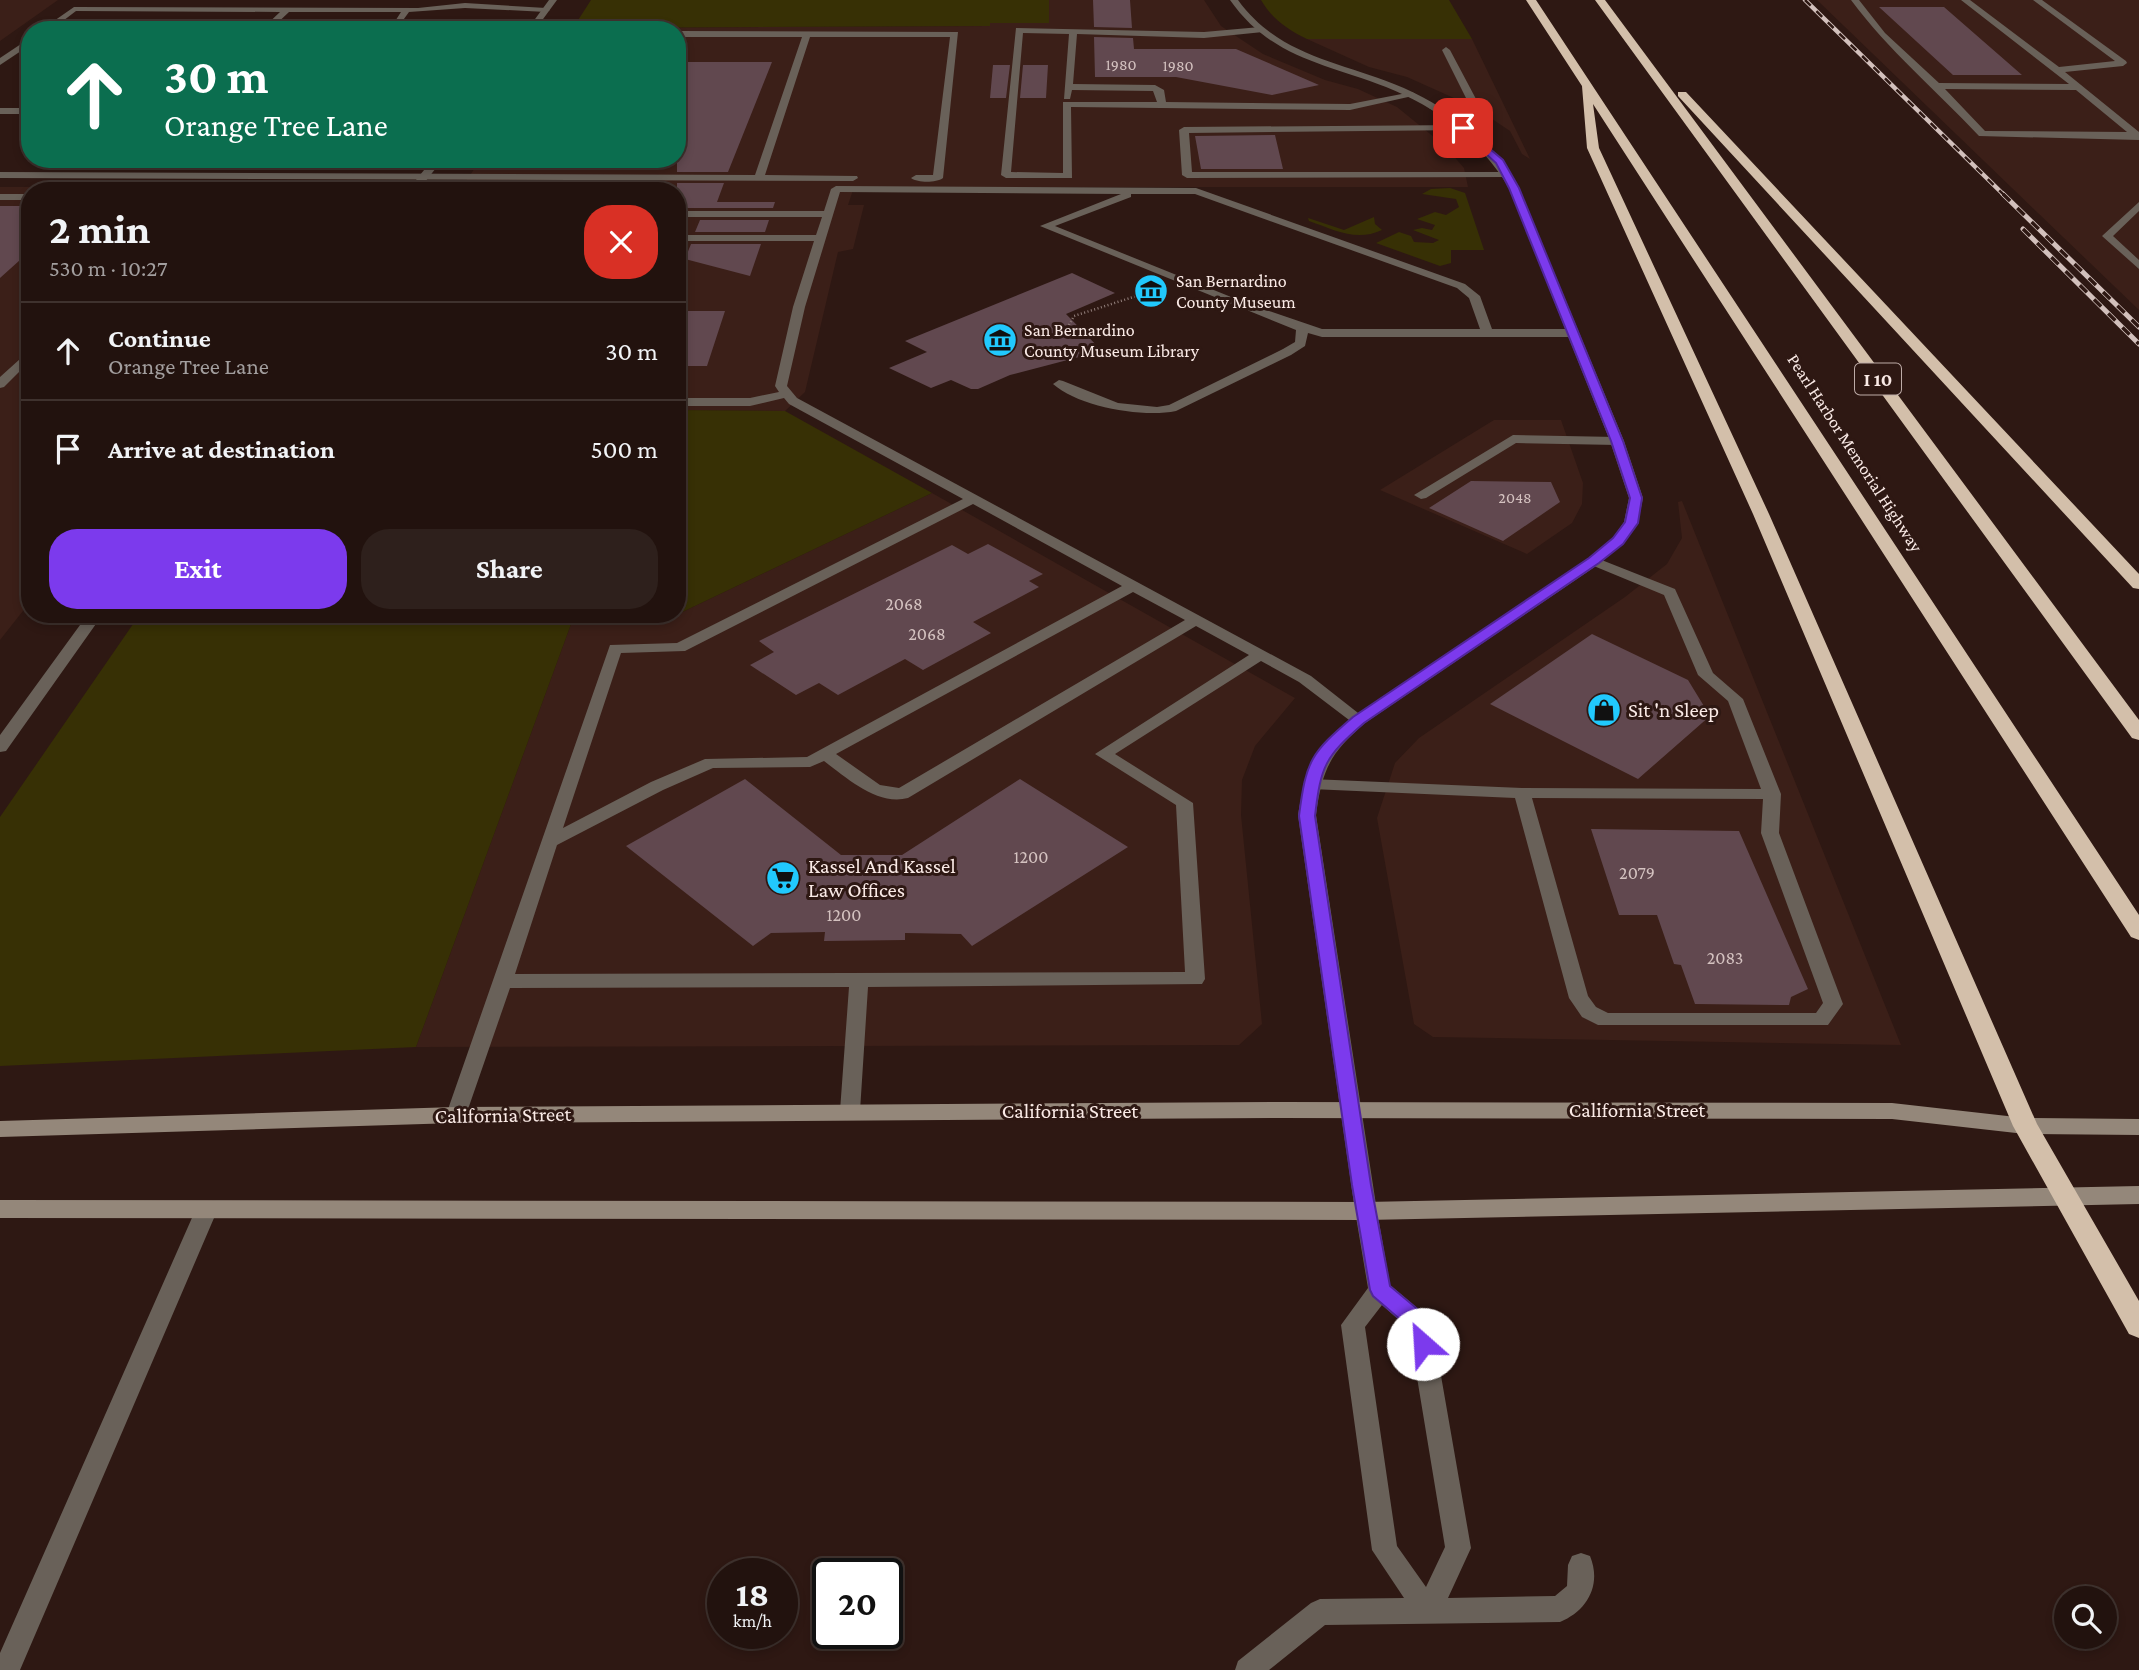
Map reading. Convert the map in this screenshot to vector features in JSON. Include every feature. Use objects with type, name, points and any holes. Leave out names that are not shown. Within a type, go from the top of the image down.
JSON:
[{"type":"highway","name":"Pearl Harbor Memorial Highway","points":[[1531,0],[2139,932]]},
{"type":"highway","name":"I 10","points":[[1600,0],[2139,734]]},
{"type":"highway","points":[[1616,24],[2139,584]]},
{"type":"highway","points":[[1586,88],[1593,148],[1766,527],[2025,1126],[2139,1326]]},
{"type":"main road","name":"California Street","points":[[0,1129],[456,1115],[1350,1110],[1892,1111],[2025,1126],[2139,1127]]},
{"type":"main road","points":[[0,1209],[1366,1210],[2139,1195]]},
{"type":"street","points":[[538,21],[553,0]]},
{"type":"street","points":[[1234,0],[1260,30],[1321,62],[1412,95],[1434,108],[1463,128],[1499,162],[1507,175],[1617,441],[1636,498],[1631,523],[1618,541],[1594,561],[1359,720],[1334,742],[1317,762],[1311,784],[1307,816],[1350,1110],[1380,1290],[1419,1324],[1458,1548],[1428,1611]]},
{"type":"street","points":[[1855,0],[1882,35],[1937,86],[1982,134],[2138,136]]},
{"type":"street","points":[[1965,0],[2080,87],[2138,136]]},
{"type":"street","points":[[2037,0],[2123,63],[2057,70]]},
{"type":"street","points":[[57,21],[74,9],[418,10],[450,6],[546,10]]},
{"type":"street","points":[[444,14],[450,6]]},
{"type":"street","points":[[275,21],[288,9]]},
{"type":"street","points":[[398,21],[407,10]]},
{"type":"street","points":[[418,10],[429,14],[444,14],[546,10]]},
{"type":"street","points":[[1073,32],[1066,104],[1068,176],[1006,175],[1019,30],[1204,35],[1260,30]]},
{"type":"street","points":[[686,34],[955,34],[938,178],[898,178]]},
{"type":"street","points":[[759,177],[807,34]]},
{"type":"street","points":[[4,60],[21,48]]},
{"type":"street","points":[[1434,108],[1471,99],[1447,50]]},
{"type":"street","points":[[1937,86],[2080,87]]},
{"type":"street","points":[[1068,87],[1155,88],[1159,90],[1162,105]]},
{"type":"street","points":[[1066,104],[1350,107],[1412,95]]},
{"type":"street","points":[[0,111],[21,111]]},
{"type":"street","points":[[1463,128],[1184,130],[1187,175],[1507,175]]},
{"type":"street","points":[[420,182],[431,168]]},
{"type":"street","points":[[0,175],[113,171],[861,178]]},
{"type":"street","points":[[1359,720],[1305,679],[793,401],[782,386],[799,307],[836,189],[1196,191],[1461,286],[1474,296],[1487,332]]},
{"type":"street","points":[[1138,191],[1045,226],[1302,328],[1322,333],[1572,333]]},
{"type":"street","points":[[0,197],[21,197]]},
{"type":"street","points":[[2139,205],[2107,236],[2139,266]]},
{"type":"street","points":[[686,214],[829,214]]},
{"type":"street","points":[[686,238],[821,238]]},
{"type":"street","points":[[1059,384],[1121,409],[1155,412],[1172,408],[1301,344],[1302,328]]},
{"type":"street","points":[[0,384],[21,363]]},
{"type":"street","points":[[686,402],[750,402],[788,394]]},
{"type":"street","points":[[1421,495],[1513,439],[1617,441]]},
{"type":"street","points":[[456,1115],[615,648],[680,648],[973,499]]},
{"type":"street","points":[[1522,793],[1579,998],[1589,1012],[1605,1020],[1821,1020],[1833,1003],[1770,833],[1772,794],[1735,699],[1706,674],[1670,592],[1594,561]]},
{"type":"street","points":[[548,843],[657,786],[711,763],[810,762],[1133,586]]},
{"type":"street","points":[[825,754],[875,789],[902,794],[1195,620]]},
{"type":"street","points":[[0,747],[90,623]]},
{"type":"street","points":[[503,981],[1195,979],[1184,803],[1102,754],[1260,655]]},
{"type":"street","points":[[1311,784],[1522,793],[1772,794]]},
{"type":"street","points":[[850,1111],[859,980]]},
{"type":"street","points":[[6,1670],[206,1211]]},
{"type":"street","points":[[1380,1290],[1353,1325],[1385,1550],[1428,1611]]},
{"type":"street","points":[[1248,1670],[1320,1612],[1560,1609],[1580,1592],[1581,1565]]},
{"type":"path","points":[[1069,326],[1074,316],[1182,281]]},
{"type":"shaded area","points":[[0,0],[58,0],[28,21],[21,21],[21,26],[0,41]]},
{"type":"shaded area","points":[[591,0],[1049,0],[1049,23],[990,23],[990,26],[686,27],[686,21],[578,21]]},
{"type":"shaded area","points":[[1049,0],[1204,0],[1221,26],[1263,54],[1325,80],[1358,89],[1397,107],[1445,146],[1464,168],[1468,187],[854,187],[848,205],[864,205],[853,249],[838,252],[805,392],[785,411],[686,410],[686,182],[465,182],[475,168],[686,168],[686,27],[989,26],[990,23],[1048,23]]},
{"type":"shaded area","points":[[1261,0],[1449,0],[1472,39],[1307,39],[1281,23]]},
{"type":"shaded area","points":[[1817,0],[2139,0],[2139,310],[2012,188]]},
{"type":"shaded area","points":[[1307,39],[1472,39],[1530,159],[1522,154],[1510,131],[1474,107],[1407,77],[1369,67]]},
{"type":"shaded area","points":[[0,187],[21,187],[21,613],[0,640]]},
{"type":"shaded area","points":[[1450,188],[1465,193],[1484,250],[1451,250],[1451,263],[1440,266],[1376,243],[1399,232],[1411,236],[1414,242],[1433,243],[1439,240],[1413,230],[1432,230],[1435,225],[1417,219],[1435,212],[1446,215],[1459,207],[1456,199],[1422,194],[1431,189]]},
{"type":"shaded area","points":[[1374,217],[1375,224],[1382,230],[1363,235],[1337,231],[1309,221],[1308,218],[1344,230]]},
{"type":"shaded area","points":[[686,410],[785,411],[932,493],[686,610]]},
{"type":"shaded area","points":[[1494,420],[1561,420],[1583,483],[1582,504],[1572,523],[1527,554],[1380,490]]},
{"type":"shaded area","points":[[932,493],[1295,698],[1255,746],[1242,780],[1241,815],[1262,1024],[1239,1045],[416,1047],[571,623],[686,623],[686,610]]},
{"type":"shaded area","points":[[1682,501],[1901,1045],[1433,1037],[1414,1024],[1377,818],[1395,763],[1419,738],[1625,597],[1667,564],[1682,538],[1678,502]]},
{"type":"shaded area","points":[[134,623],[571,623],[416,1047],[0,1066],[0,817]]},
{"type":"building","points":[[1093,0],[1130,0],[1132,28],[1094,27]]},
{"type":"building","points":[[1879,7],[1944,7],[2022,75],[1953,75]]},
{"type":"building","points":[[1094,37],[1133,38],[1134,49],[1236,49],[1319,85],[1272,95],[1176,77],[1095,77]]},
{"type":"building","points":[[686,62],[772,62],[728,172],[677,172],[677,168],[686,168]]},
{"type":"building","points":[[993,65],[1010,65],[1006,98],[990,98]]},
{"type":"building","points":[[1023,65],[1048,65],[1046,98],[1020,98]]},
{"type":"building","points":[[1275,135],[1283,169],[1201,169],[1195,136]]},
{"type":"building","points":[[686,183],[724,183],[717,202],[775,202],[773,208],[686,208]]},
{"type":"building","points":[[0,206],[21,206],[21,259],[0,278]]},
{"type":"building","points":[[700,220],[769,220],[765,232],[695,232]]},
{"type":"building","points":[[691,244],[761,244],[750,276],[686,259]]},
{"type":"building","name":"San Bernardino County Museum Library","points":[[1072,273],[1115,293],[1066,314],[1102,351],[1010,375],[978,389],[971,389],[951,380],[931,388],[889,368],[927,352],[905,341]]},
{"type":"building","points":[[686,311],[725,311],[707,366],[686,366]]},
{"type":"building","points":[[1471,481],[1551,482],[1560,502],[1503,541],[1429,508]]},
{"type":"building","points":[[988,544],[1043,574],[1029,581],[1039,587],[973,622],[991,633],[923,670],[905,659],[838,695],[819,683],[796,695],[750,665],[774,652],[759,641],[952,545],[968,554]]},
{"type":"building","name":"Sit 'n Sleep","points":[[1592,634],[1688,680],[1710,716],[1638,779],[1490,704]]},
{"type":"building","points":[[745,779],[841,855],[902,855],[1020,779],[1128,847],[972,946],[961,934],[905,933],[905,940],[824,941],[825,932],[771,933],[753,946],[626,846]]},
{"type":"building","points":[[1591,829],[1739,831],[1808,989],[1791,997],[1789,1005],[1695,1004],[1681,965],[1674,964],[1657,915],[1619,915]]},
{"type":"railway","points":[[1805,0],[2005,196]]},
{"type":"railway","points":[[2003,194],[2139,327]]},
{"type":"railway","points":[[2023,229],[2139,344]]},
{"type":"place","name":"San Bernardino County Museum","points":[[1151,291]]},
{"type":"place","name":"San Bernardino County Museum Library","points":[[1000,340]]},
{"type":"place","name":"Sit 'n Sleep","points":[[1604,710]]},
{"type":"place","name":"Kassel And Kassel Law Offices","points":[[783,878]]},
{"type":"route","points":[[1423,1344],[1419,1324],[1380,1290],[1307,816],[1311,784],[1317,762],[1334,742],[1359,720],[1594,561],[1618,541],[1631,523],[1636,498],[1617,441],[1514,188],[1499,162],[1476,137],[1463,128]]}]
